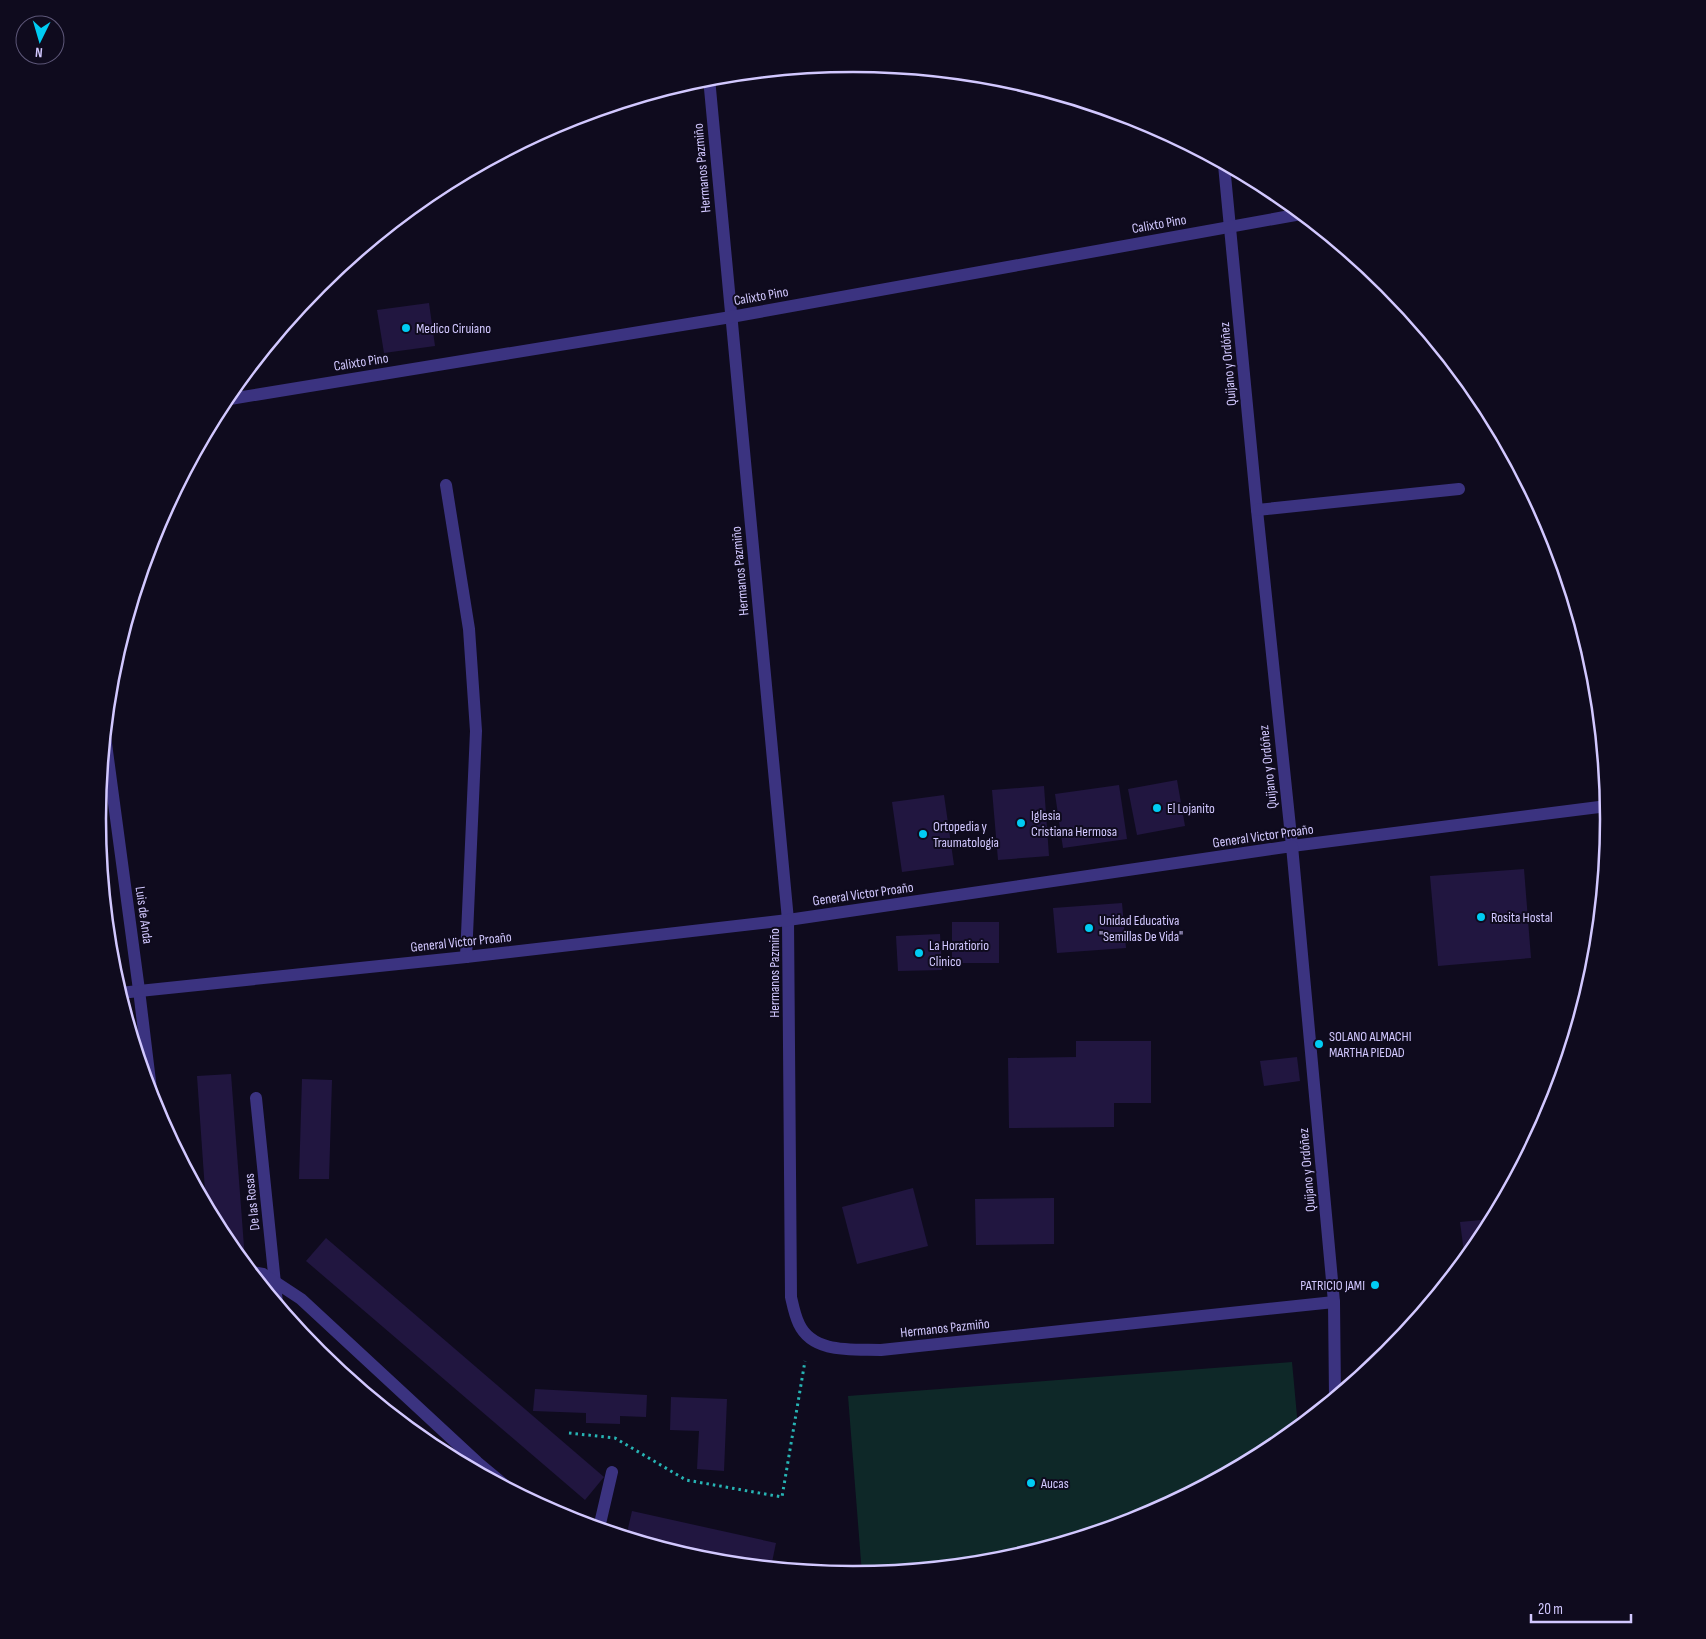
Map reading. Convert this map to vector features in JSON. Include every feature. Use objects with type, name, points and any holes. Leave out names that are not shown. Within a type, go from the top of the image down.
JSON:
[{"type":"street","name":"Hermanos Pazmiño","points":[[709,87],[788,920],[791,1298],[799,1324],[809,1338],[826,1347],[853,1350],[881,1350],[1334,1302]]},
{"type":"street","name":"Quijano y Ordóñez","points":[[1225,172],[1292,846],[1334,1302],[1335,1390]]},
{"type":"street","name":"Calixto Pino","points":[[236,398],[731,317],[1292,216]]},
{"type":"street","points":[[446,485],[470,629],[476,730],[466,957]]},
{"type":"street","points":[[1257,510],[1459,489]]},
{"type":"street","name":"Luis de Anda","points":[[109,759],[148,1066]]},
{"type":"street","name":"General Victor Proaño","points":[[126,992],[466,957],[788,920],[1292,846],[1599,807]]},
{"type":"street","name":"De las Rosas","points":[[256,1098],[276,1294]]},
{"type":"street","points":[[260,1273],[275,1281],[301,1299],[468,1459]]},
{"type":"street","points":[[600,1522],[612,1472]]},
{"type":"path","points":[[569,1433],[615,1438],[686,1480],[782,1497],[809,1338]]},
{"type":"green space","name":"Aucas","points":[[1292,1362],[1297,1420],[1268,1441],[1183,1489],[1139,1510],[1093,1527],[999,1552],[951,1560],[902,1565],[861,1566],[848,1396]]},
{"type":"building","name":"Medico Ciruiano","points":[[429,303],[435,346],[384,353],[377,310]]},
{"type":"building","name":"El Lojanito","points":[[1177,780],[1185,826],[1137,835],[1128,789]]},
{"type":"building","points":[[1119,785],[1127,839],[1063,848],[1055,794]]},
{"type":"building","name":"Iglesia Cristiana Hermosa","points":[[1044,786],[1049,856],[998,860],[992,790]]},
{"type":"building","name":"Ortopedia y Traumatologia","points":[[944,795],[954,865],[902,872],[892,802]]},
{"type":"building","name":"Rosita Hostal","points":[[1524,869],[1531,958],[1438,966],[1430,876]]},
{"type":"building","name":"Unidad Educativa \"Semillas De Vida\"","points":[[1122,903],[1126,948],[1057,953],[1053,908]]},
{"type":"building","points":[[952,922],[999,922],[999,963],[952,963]]},
{"type":"building","name":"La Horatiorio Clinico","points":[[940,934],[942,970],[898,971],[896,936]]},
{"type":"building","points":[[1076,1041],[1151,1041],[1151,1103],[1114,1103],[1114,1127],[1009,1128],[1008,1058],[1076,1057]]},
{"type":"building","points":[[1297,1057],[1300,1081],[1264,1086],[1260,1061]]},
{"type":"building","points":[[231,1074],[244,1252],[205,1191],[197,1076]]},
{"type":"building","points":[[302,1079],[332,1080],[329,1179],[299,1179]]},
{"type":"building","points":[[913,1188],[928,1246],[857,1264],[842,1207]]},
{"type":"building","points":[[1054,1198],[1054,1244],[976,1245],[975,1199]]},
{"type":"building","points":[[1483,1220],[1464,1249],[1460,1222]]},
{"type":"building","points":[[326,1238],[604,1477],[585,1500],[306,1261]]},
{"type":"building","points":[[535,1389],[647,1395],[646,1417],[620,1416],[620,1424],[586,1423],[586,1413],[533,1411]]},
{"type":"building","points":[[671,1397],[727,1399],[724,1471],[697,1469],[699,1431],[670,1430]]},
{"type":"building","points":[[632,1511],[776,1543],[772,1562],[707,1552],[627,1531]]},
{"type":"place","name":"Medico Ciruiano","points":[[406,328]]},
{"type":"place","name":"El Lojanito","points":[[1157,808]]},
{"type":"place","name":"Iglesia Cristiana Hermosa","points":[[1021,823]]},
{"type":"place","name":"Ortopedia y Traumatologia","points":[[923,834]]},
{"type":"place","name":"Rosita Hostal","points":[[1481,917]]},
{"type":"place","name":"Unidad Educativa \"Semillas De Vida\"","points":[[1089,928]]},
{"type":"place","name":"La Horatiorio Clinico","points":[[919,953]]},
{"type":"place","name":"SOLANO ALMACHI MARTHA PIEDAD","points":[[1319,1044]]},
{"type":"place","name":"PATRICIO JAMI","points":[[1375,1285]]},
{"type":"place","name":"Aucas","points":[[1031,1483]]}]
